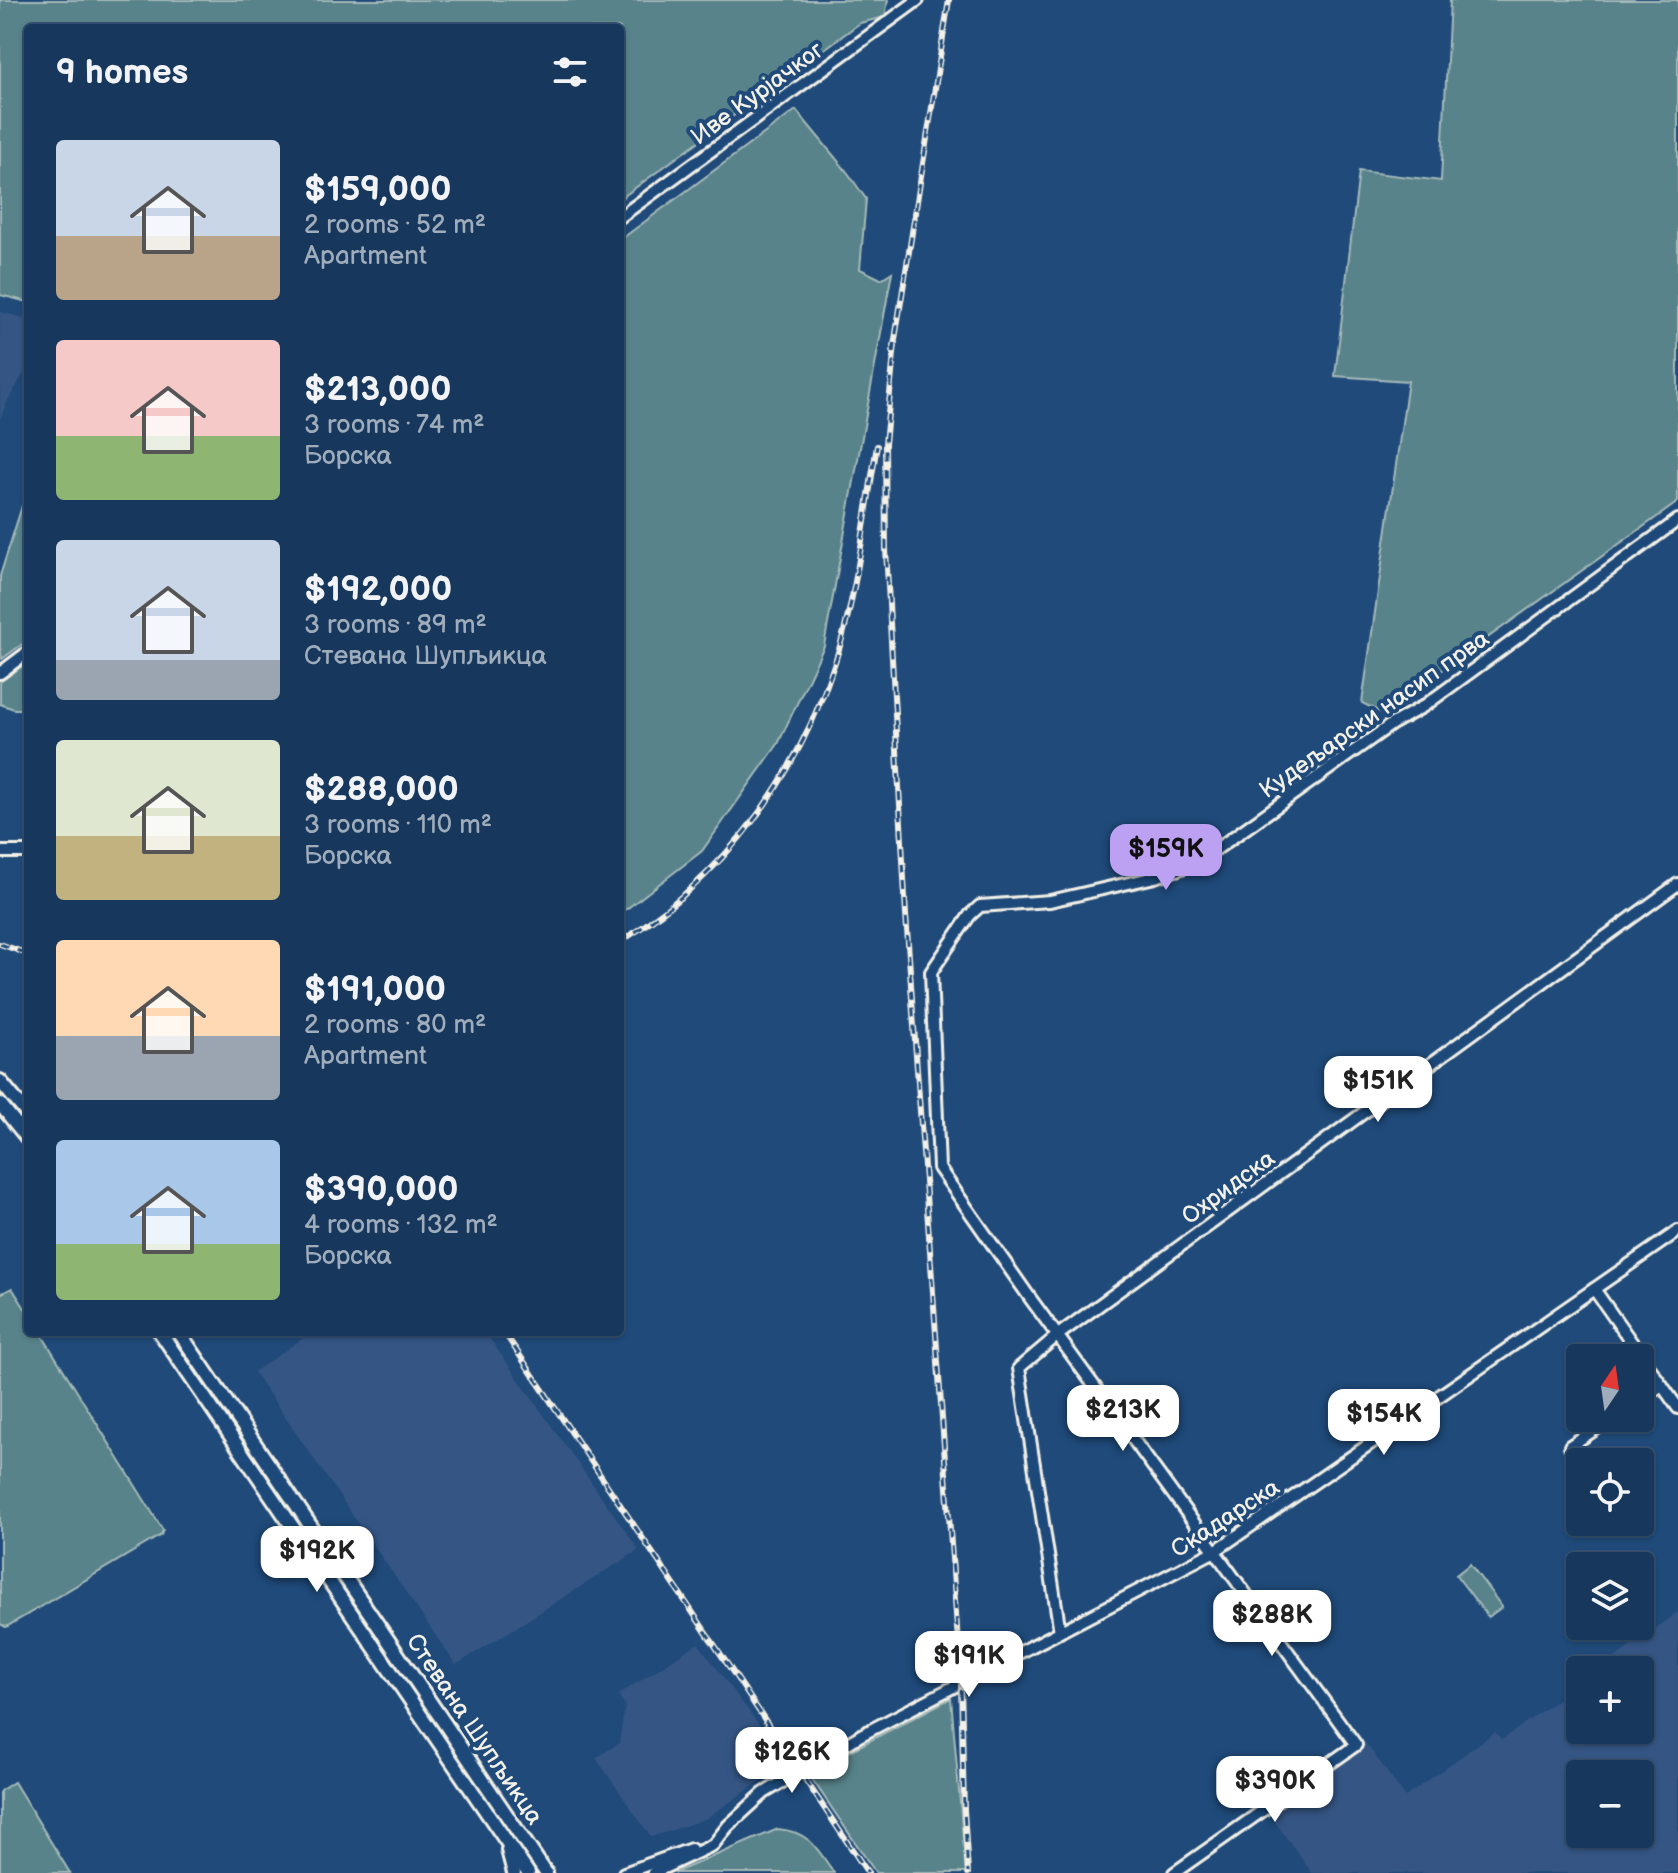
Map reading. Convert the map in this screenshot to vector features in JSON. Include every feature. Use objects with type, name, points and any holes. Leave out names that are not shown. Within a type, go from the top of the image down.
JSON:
[{"type":"main road","points":[[0,1081],[24,1110]]},
{"type":"main road","points":[[0,1104],[24,1134]]},
{"type":"main road","name":"Стевана Шупљикца","points":[[163,1336],[528,1873]]},
{"type":"main road","name":"Стевана Шупљикца","points":[[182,1336],[546,1873]]},
{"type":"main road","points":[[503,1836],[514,1873]]},
{"type":"street","name":"Иве Курјачког","points":[[624,214],[918,0]]},
{"type":"street","name":"Кудељарски насип прва","points":[[1174,1873],[1356,1745],[948,1185],[939,1168],[931,972],[970,915],[980,906],[1050,901],[1155,877],[1197,863],[1392,724],[1424,706],[1678,520]]},
{"type":"street","points":[[0,673],[24,655]]},
{"type":"street","points":[[0,852],[24,852]]},
{"type":"street","name":"Охридска","points":[[1060,1632],[1019,1368],[1058,1335],[1678,884]]},
{"type":"street","name":"Скадарска","points":[[713,1845],[742,1811],[799,1770],[1215,1551],[1678,1231]]},
{"type":"street","points":[[1594,1289],[1678,1408]]},
{"type":"street","points":[[1654,1390],[1662,1385]]},
{"type":"street","points":[[1570,1446],[1591,1432]]},
{"type":"street","points":[[624,1873],[685,1851],[713,1845]]},
{"type":"street","points":[[653,1873],[713,1845]]},
{"type":"shaded area","points":[[0,312],[24,318],[24,373],[0,419]]},
{"type":"shaded area","points":[[306,1336],[488,1336],[639,1550],[456,1665],[254,1372]]},
{"type":"shaded area","points":[[1678,1612],[1678,1873],[1312,1873],[1268,1812],[1365,1742],[1405,1797],[1495,1732],[1502,1740],[1566,1693],[1566,1744],[1654,1744],[1654,1656],[1617,1656],[1639,1640],[1654,1640],[1654,1629]]},
{"type":"shaded area","points":[[698,1643],[787,1763],[705,1819],[651,1837],[596,1758],[619,1743],[625,1705],[618,1695]]},
{"type":"green space","points":[[0,0],[888,0],[885,17],[860,23],[624,196],[624,24],[24,24],[24,301],[0,295]]},
{"type":"green space","points":[[1450,0],[1678,0],[1678,502],[1382,713],[1362,703],[1408,381],[1335,376],[1359,171],[1441,181]]},
{"type":"green space","points":[[796,110],[866,199],[860,269],[881,279],[892,272],[824,646],[778,744],[702,851],[624,911],[624,237]]},
{"type":"green space","points":[[24,500],[24,643],[2,659],[0,647],[0,576]]},
{"type":"green space","points":[[24,665],[24,709],[0,704],[0,682]]},
{"type":"green space","points":[[12,1288],[24,1307],[24,1336],[42,1336],[163,1530],[161,1535],[6,1627],[0,1624],[0,1294]]},
{"type":"green space","points":[[1470,1564],[1502,1607],[1488,1617],[1456,1575]]},
{"type":"green space","points":[[951,1698],[966,1873],[876,1873],[808,1773]]},
{"type":"green space","points":[[14,1782],[70,1873],[0,1873],[0,1791]]},
{"type":"green space","points":[[778,1829],[798,1834],[812,1843],[834,1873],[674,1873]]},
{"type":"railway","points":[[893,352],[949,0]]},
{"type":"railway","points":[[895,343],[885,444],[886,549],[906,915],[961,1684],[968,1873]]},
{"type":"railway","points":[[624,939],[693,887],[724,855],[753,822],[800,747],[819,705],[843,636],[877,446]]},
{"type":"railway","points":[[0,944],[24,953]]},
{"type":"railway","points":[[507,1336],[868,1873]]}]
